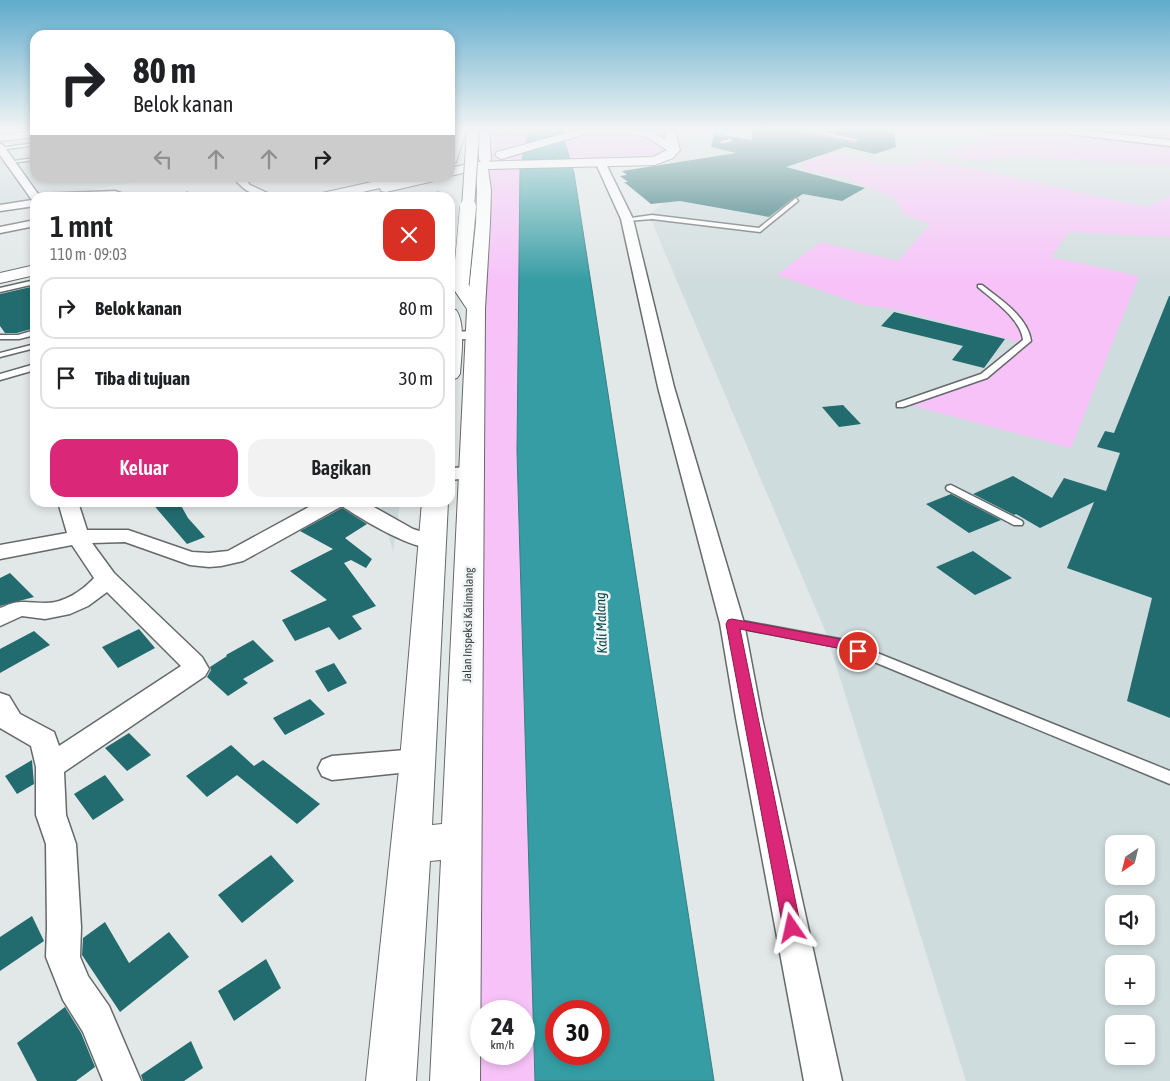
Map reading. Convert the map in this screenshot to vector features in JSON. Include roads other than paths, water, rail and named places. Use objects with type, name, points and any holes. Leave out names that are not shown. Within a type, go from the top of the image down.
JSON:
[{"type":"main road","points":[[459,312],[473,181]]},
{"type":"main road","name":"Jalan Inspeksi Kalimalang","points":[[455,340],[459,312],[483,223],[484,181]]},
{"type":"main road","points":[[344,192],[387,182]]},
{"type":"main road","points":[[371,192],[412,182]]},
{"type":"main road","points":[[0,270],[30,263]]},
{"type":"main road","points":[[0,278],[30,271]]},
{"type":"main road","name":"Jalan Inspeksi Kalimalang","points":[[455,1081],[468,628],[461,473],[459,312]]},
{"type":"main road","points":[[391,1081],[418,760],[435,507]]},
{"type":"main road","points":[[427,632],[468,628]]},
{"type":"main road","points":[[411,845],[462,840]]},
{"type":"street","points":[[23,181],[31,192]]},
{"type":"street","points":[[600,181],[627,219],[666,387],[732,624],[823,1081]]},
{"type":"street","points":[[242,182],[246,187],[258,192]]},
{"type":"street","points":[[0,208],[30,200]]},
{"type":"street","points":[[0,230],[30,223]]},
{"type":"street","points":[[50,767],[196,669],[193,662],[106,578],[91,559],[78,536],[69,507]]},
{"type":"street","points":[[0,552],[78,536],[127,536],[189,560],[215,560],[235,556],[325,507]]},
{"type":"street","points":[[358,507],[406,534],[433,543]]},
{"type":"street","points":[[0,618],[18,609],[44,611],[71,604],[95,590],[103,584],[106,578]]},
{"type":"street","points":[[0,703],[8,719],[18,726],[35,733],[44,740],[50,767],[50,815],[60,844],[63,876],[63,957],[75,988],[96,1019],[122,1081]]},
{"type":"street","points":[[332,768],[418,760]]},
{"type":"lane","points":[[627,219],[652,217],[760,230],[796,200]]},
{"type":"lane","points":[[0,290],[30,283]]},
{"type":"lane","points":[[900,405],[984,376],[1028,341],[1028,335],[1017,320],[980,286]]},
{"type":"lane","points":[[0,337],[30,333]]},
{"type":"lane","points":[[0,355],[30,347]]},
{"type":"lane","points":[[0,377],[30,368]]},
{"type":"lane","points":[[951,488],[1018,523]]},
{"type":"lane","points":[[732,624],[840,644],[1170,778]]},
{"type":"water","name":"Kali Malang","points":[[520,181],[575,181],[714,1081],[535,1081],[535,1000],[533,1000],[517,451]]}]
